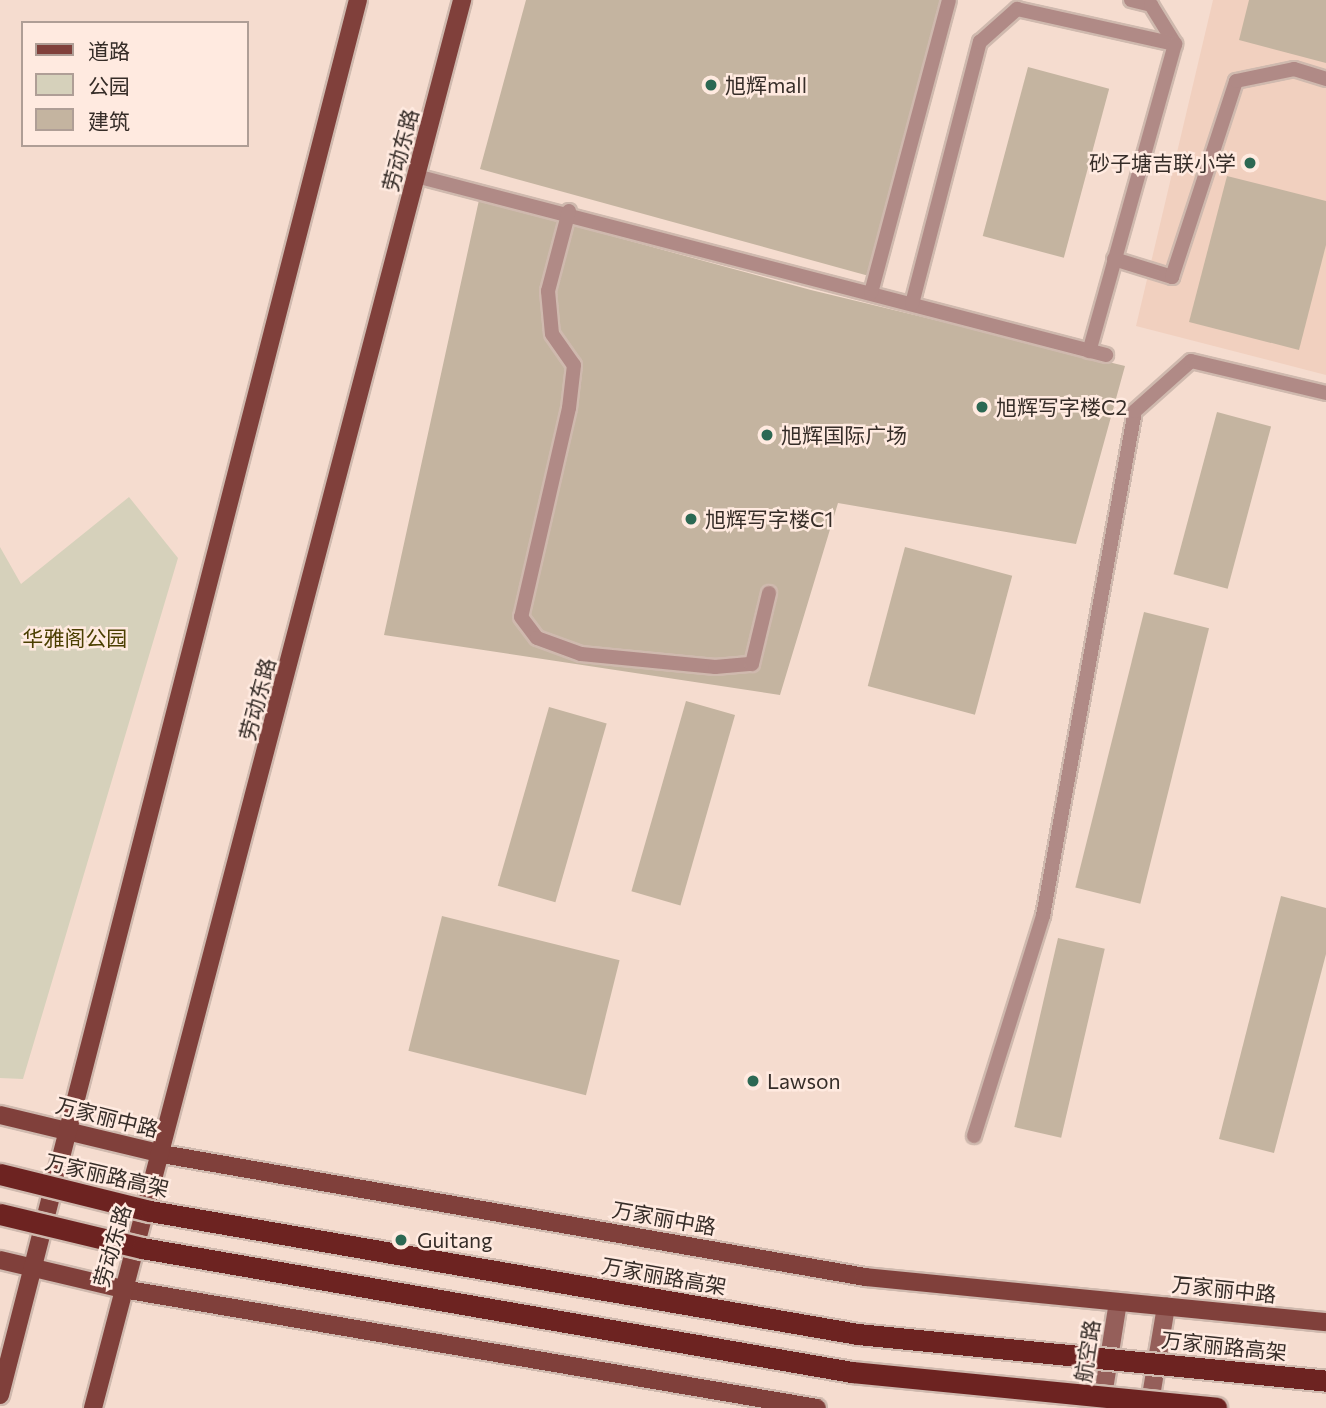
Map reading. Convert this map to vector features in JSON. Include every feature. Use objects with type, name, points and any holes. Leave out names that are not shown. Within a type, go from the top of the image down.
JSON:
[{"type":"highway","name":"万家丽路高架","points":[[0,1174],[150,1211],[858,1334],[1326,1381]]},
{"type":"highway","points":[[0,1214],[142,1248],[852,1372],[1216,1408]]},
{"type":"main road","points":[[0,1395],[358,0]]},
{"type":"main road","name":"劳动东路","points":[[93,1408],[123,1289],[162,1154],[462,0]]},
{"type":"main road","name":"万家丽中路","points":[[0,1115],[162,1154],[865,1277],[1326,1322]]},
{"type":"main road","points":[[0,1260],[123,1289],[817,1408]]},
{"type":"street","name":"航空路","points":[[1101,1408],[1118,1302]]},
{"type":"street","points":[[1149,1408],[1166,1306]]},
{"type":"lane","points":[[870,293],[949,0]]},
{"type":"lane","points":[[1089,351],[1175,44],[1151,5],[1131,0]]},
{"type":"lane","points":[[912,304],[980,42],[1017,9],[1175,44]]},
{"type":"lane","points":[[1114,259],[1172,277],[1236,81],[1294,69],[1326,79]]},
{"type":"lane","points":[[416,176],[569,211],[1106,355]]},
{"type":"lane","points":[[569,211],[548,291],[552,334],[574,365],[521,617],[537,638],[581,654],[715,667],[752,664],[769,593]]},
{"type":"lane","points":[[974,1136],[1043,916],[1135,411],[1191,361],[1326,393]]},
{"type":"shaded area","name":"砂子塘吉联小学","points":[[1213,0],[1326,0],[1326,375],[1136,326]]},
{"type":"green space","name":"华雅阁公园","points":[[129,497],[178,558],[23,1079],[0,1078],[0,547],[21,584]]},
{"type":"building","name":"旭辉mall","points":[[526,0],[941,0],[869,276],[480,169]]},
{"type":"building","points":[[1249,0],[1326,0],[1326,63],[1239,40]]},
{"type":"building","points":[[1028,67],[1109,89],[1064,258],[983,236]]},
{"type":"building","points":[[1227,176],[1326,201],[1326,245],[1299,350],[1189,322]]},
{"type":"building","name":"旭辉国际广场","points":[[479,200],[811,290],[1125,366],[1076,544],[838,503],[780,695],[384,635]]},
{"type":"building","points":[[1217,412],[1271,426],[1228,589],[1174,574]]},
{"type":"building","points":[[905,547],[1012,576],[975,715],[868,686]]},
{"type":"building","points":[[1144,612],[1209,628],[1140,904],[1075,888]]},
{"type":"building","points":[[686,701],[735,715],[680,905],[631,891]]},
{"type":"building","points":[[549,707],[607,724],[555,902],[498,886]]},
{"type":"building","points":[[1281,896],[1326,908],[1326,954],[1274,1153],[1219,1139]]},
{"type":"building","points":[[442,916],[620,960],[586,1095],[408,1051]]},
{"type":"building","points":[[1058,938],[1105,949],[1061,1138],[1014,1127]]},
{"type":"place","name":"旭辉mall","points":[[711,85]]},
{"type":"place","name":"砂子塘吉联小学","points":[[1250,163]]},
{"type":"place","name":"旭辉写字楼C2","points":[[982,407]]},
{"type":"place","name":"旭辉国际广场","points":[[767,435]]},
{"type":"place","name":"旭辉写字楼C1","points":[[691,519]]},
{"type":"place","name":"Lawson","points":[[753,1081]]},
{"type":"place","name":"Guitang","points":[[401,1240]]}]
